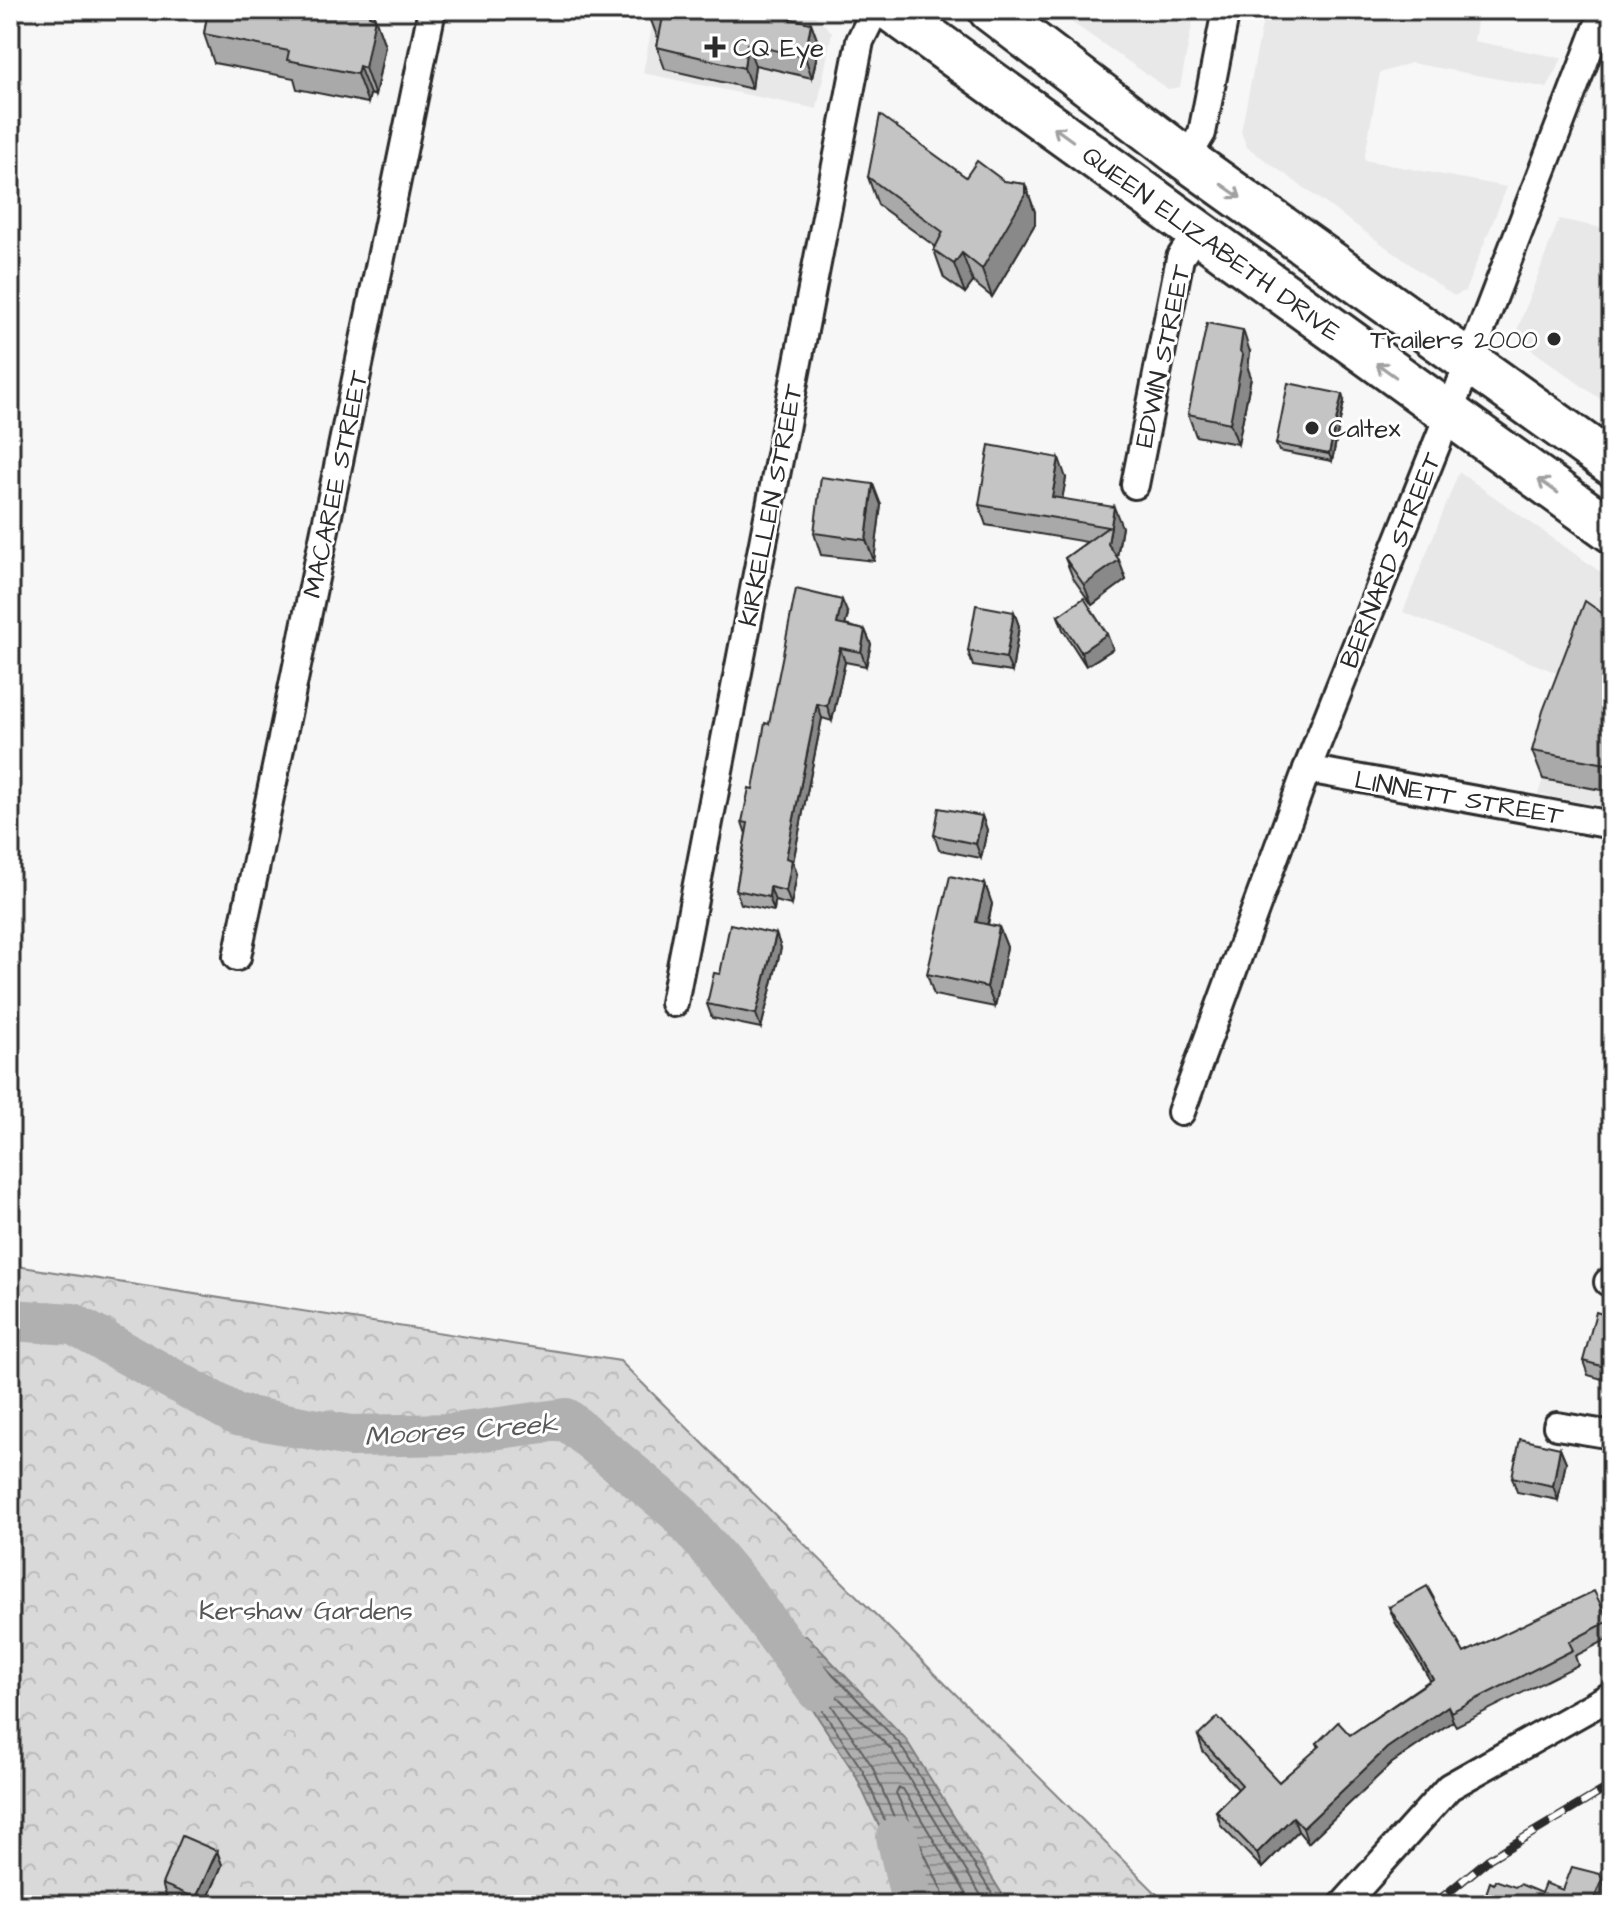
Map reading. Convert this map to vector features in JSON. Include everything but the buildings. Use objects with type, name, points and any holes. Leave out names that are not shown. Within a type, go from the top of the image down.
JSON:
[{"type":"main road","name":"QUEEN ELIZABETH DRIVE","points":[[891,10],[1448,416],[1612,531]]},
{"type":"main road","name":"QUEEN ELIZABETH DRIVE","points":[[990,10],[1186,159],[1612,464]]},
{"type":"street","name":"MACAREE STREET","points":[[237,957],[432,10]]},
{"type":"street","name":"KIRKELLEN STREET","points":[[674,1003],[860,41],[875,10]]},
{"type":"street","points":[[1186,159],[1202,133],[1226,10]]},
{"type":"street","name":"BERNARD STREET","points":[[1181,1112],[1307,769],[1448,416],[1604,10]]},
{"type":"street","name":"EDWIN STREET","points":[[1135,485],[1180,258],[1197,232]]},
{"type":"street","name":"LINNETT STREET","points":[[1307,769],[1612,825]]},
{"type":"street","points":[[1557,1426],[1612,1435]]},
{"type":"street","points":[[1343,1905],[1449,1787],[1612,1695]]},
{"type":"shaded area","points":[[655,10],[809,10],[832,32],[817,109],[643,73]]},
{"type":"shaded area","points":[[1054,10],[1195,10],[1180,87],[1168,89]]},
{"type":"shaded area","points":[[1265,10],[1479,10],[1474,41],[1562,58],[1547,88],[1411,63],[1380,73],[1364,160],[1507,187],[1465,291],[1454,296],[1247,147],[1241,132]]},
{"type":"shaded area","points":[[1559,219],[1612,230],[1612,376],[1603,401],[1521,342],[1518,328]]},
{"type":"shaded area","points":[[1459,472],[1612,580],[1612,808],[1538,794],[1575,680],[1403,612]]},
{"type":"green space","name":"Kershaw Gardens","points":[[10,1265],[620,1361],[1168,1905],[10,1905]]},
{"type":"water","points":[[806,1635],[905,1738],[1009,1905],[915,1905],[855,1774],[773,1649]]},
{"type":"waterway","name":"Moores Creek","points":[[10,1320],[73,1324],[237,1415],[350,1436],[455,1434],[566,1419],[678,1512],[743,1589],[817,1690]]},
{"type":"waterway","name":"Moores Creek","points":[[897,1837],[913,1905]]},
{"type":"railway","points":[[1433,1905],[1489,1859],[1612,1785]]},
{"type":"place","name":"CQ Eye","points":[[715,47]]},
{"type":"place","name":"Trailers 2000","points":[[1554,339]]},
{"type":"place","name":"Caltex","points":[[1312,428]]}]
